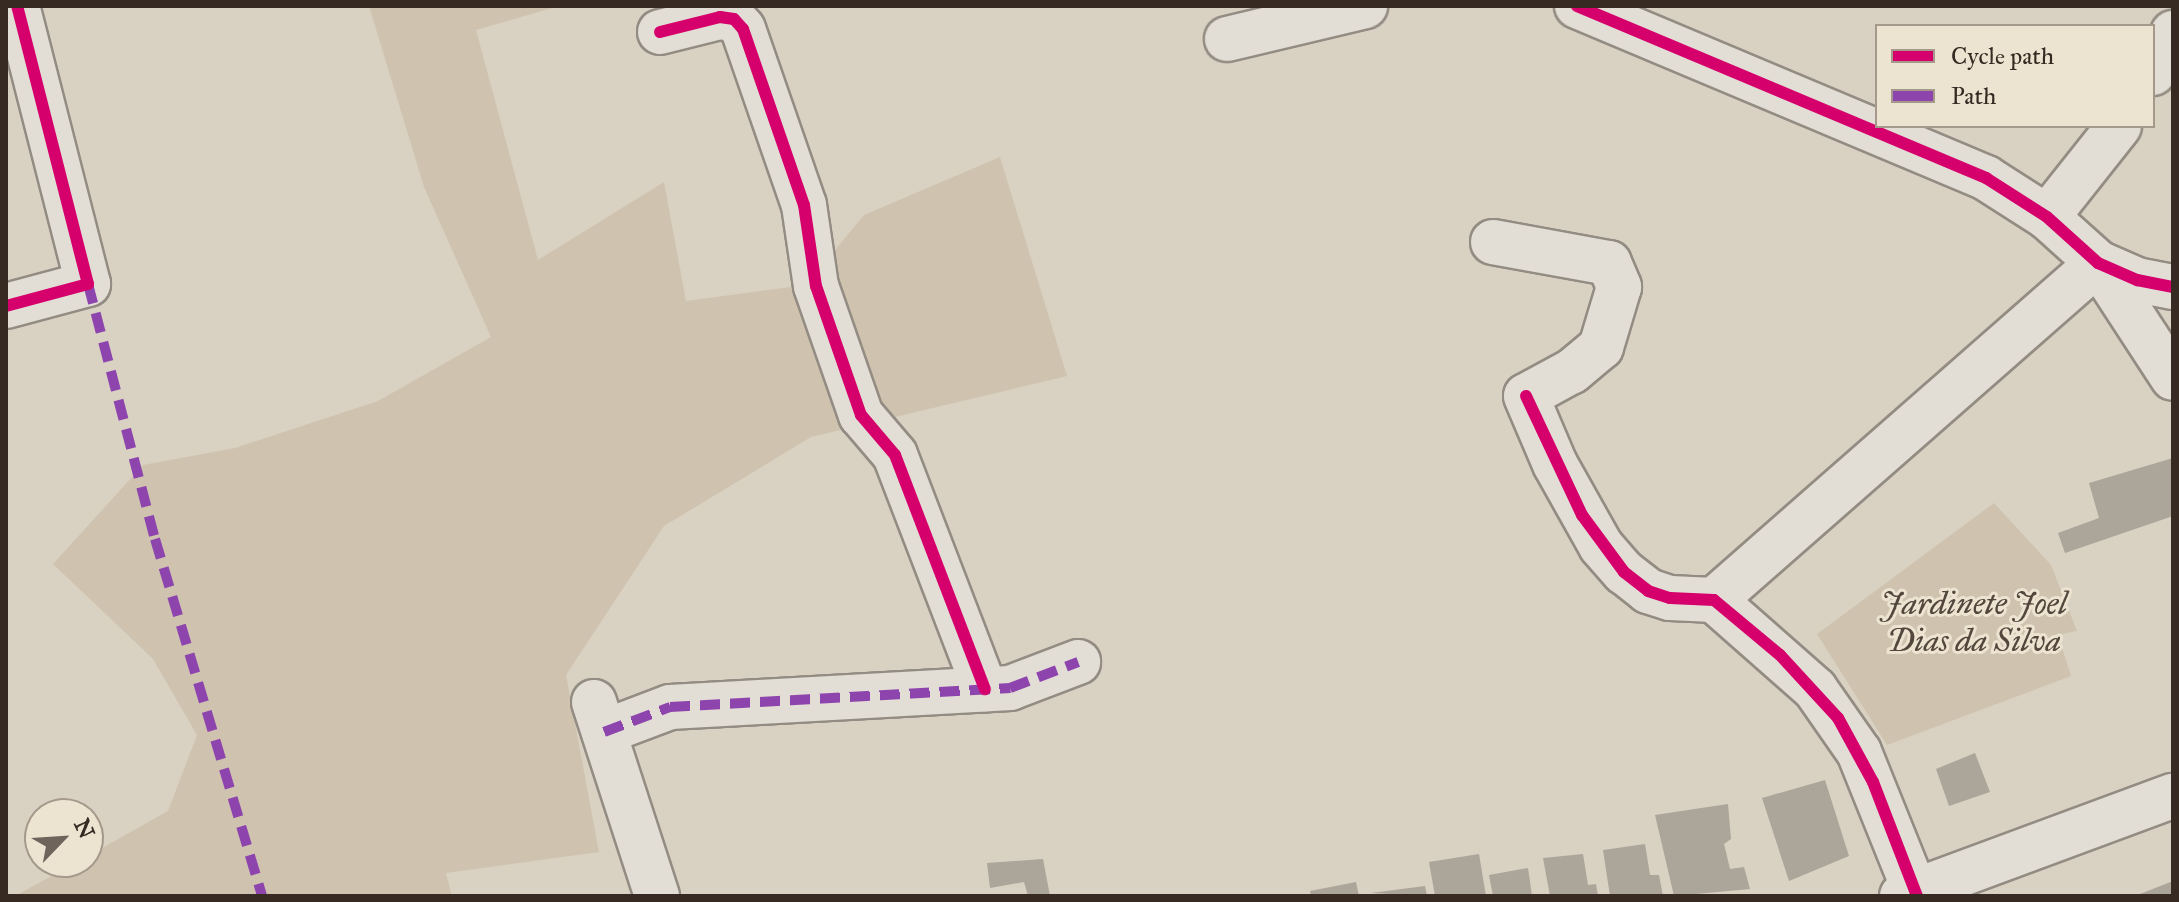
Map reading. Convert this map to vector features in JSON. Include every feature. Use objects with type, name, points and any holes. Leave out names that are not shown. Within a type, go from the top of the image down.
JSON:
[{"type":"street","points":[[6,306],[88,284],[17,6]]},
{"type":"street","points":[[1227,39],[1365,6]]},
{"type":"street","points":[[1577,6],[1986,178],[2047,217],[2098,263],[2173,378]]},
{"type":"street","points":[[660,32],[720,17],[734,19],[743,29],[804,205],[816,286],[861,415],[895,455],[985,689]]},
{"type":"street","points":[[2155,69],[2173,33]]},
{"type":"street","points":[[2047,217],[2117,128]]},
{"type":"street","points":[[1493,242],[1609,263],[1619,287],[1601,347],[1572,371],[1526,396],[1582,515],[1624,572],[1648,591],[1670,598],[1714,600],[1780,655],[1838,718],[1873,782],[1911,894],[2173,796]]},
{"type":"street","points":[[2098,263],[2137,280],[2173,287]]},
{"type":"street","points":[[1714,600],[2098,263]]},
{"type":"street","points":[[657,896],[599,717],[670,707],[1010,688],[1078,662]]},
{"type":"green space","points":[[369,6],[559,6],[476,30],[538,260],[664,182],[686,301],[806,285],[864,215],[1000,157],[1067,376],[811,437],[664,526],[566,675],[599,852],[446,873],[452,896],[15,896],[48,878],[104,878],[104,847],[168,811],[197,735],[153,659],[53,564],[143,465],[235,448],[378,401],[491,337],[424,187]]},
{"type":"green space","name":"Jardinete Joel Dias da Silva","points":[[1994,503],[2051,565],[2077,631],[2058,635],[2071,676],[1887,745],[1817,634]]},
{"type":"building","points":[[2173,458],[2173,516],[2065,553],[2058,533],[2099,518],[2089,483]]},
{"type":"building","points":[[1975,753],[1990,792],[1949,806],[1936,769]]},
{"type":"building","points":[[1825,780],[1849,856],[1789,881],[1762,798]]},
{"type":"building","points":[[1728,804],[1731,839],[1724,844],[1730,869],[1744,867],[1750,889],[1674,896],[1655,815]]},
{"type":"building","points":[[1645,844],[1650,875],[1659,875],[1663,896],[1610,896],[1603,850]]},
{"type":"building","points":[[1479,854],[1486,896],[1435,896],[1429,862]]},
{"type":"building","points":[[1583,854],[1588,885],[1596,884],[1598,896],[1550,896],[1543,858]]},
{"type":"building","points":[[1043,859],[1050,896],[1028,896],[1024,882],[990,888],[987,863]]},
{"type":"building","points":[[1528,868],[1532,896],[1493,896],[1489,875]]},
{"type":"building","points":[[2173,881],[2173,896],[2135,896]]},
{"type":"building","points":[[1356,882],[1359,896],[1311,896],[1310,891]]},
{"type":"building","points":[[1425,886],[1427,896],[1371,893]]},
{"type":"marked path","points":[[88,284],[155,539],[262,896]]},
{"type":"marked path","points":[[604,732],[670,707],[1010,688],[1078,662]]},
{"type":"cycle path","points":[[6,306],[88,284],[17,6]]},
{"type":"cycle path","points":[[1577,6],[1986,178],[2047,217],[2098,263],[2137,280],[2173,287]]},
{"type":"cycle path","points":[[660,32],[720,17],[734,19],[743,29],[804,205],[816,286],[861,415],[895,455],[985,689]]},
{"type":"cycle path","points":[[1526,396],[1582,515],[1624,572],[1648,591],[1670,598],[1714,600],[1780,655],[1838,718],[1873,782],[1917,896]]}]
